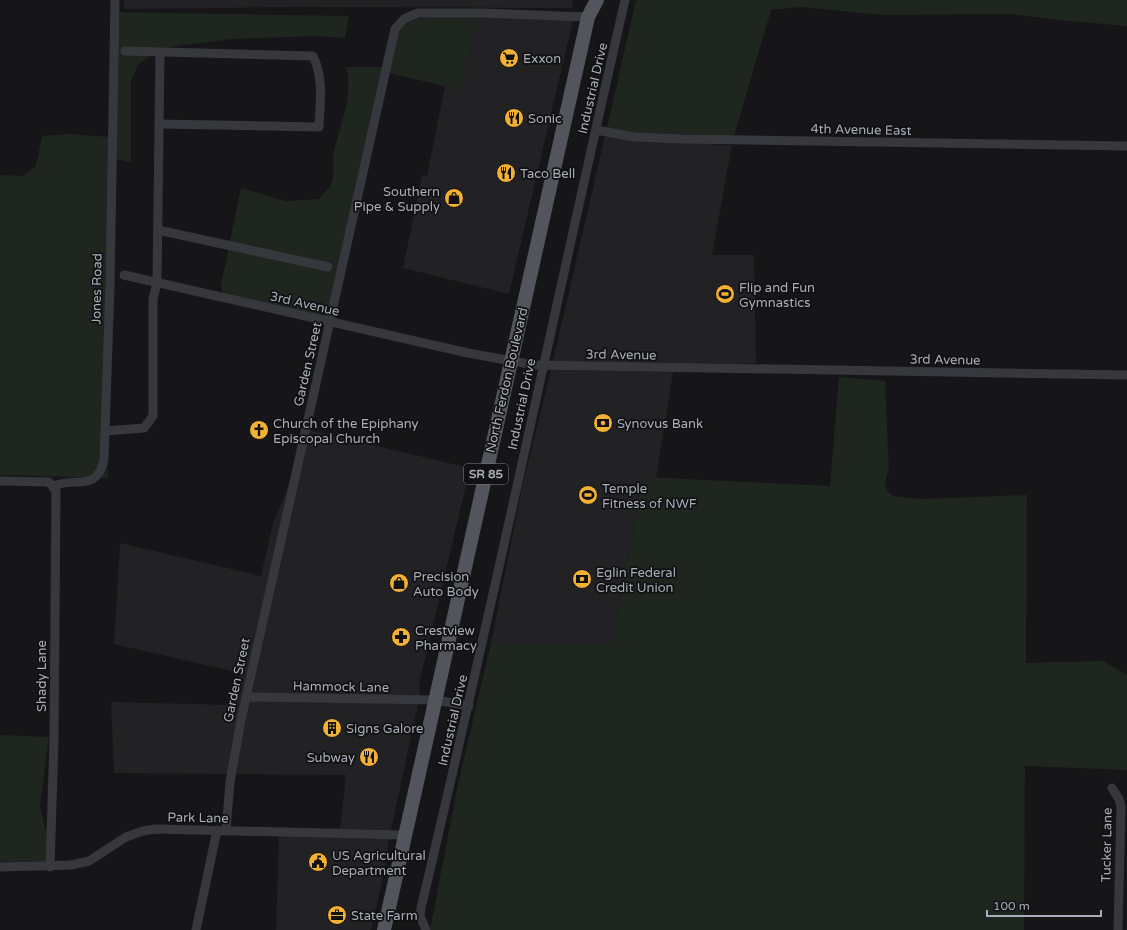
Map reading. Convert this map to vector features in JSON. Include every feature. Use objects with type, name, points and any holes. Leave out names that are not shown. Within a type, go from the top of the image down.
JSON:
[{"type":"main road","name":"North Ferdon Boulevard","points":[[586,0],[588,17]]},
{"type":"main road","name":"North Ferdon Boulevard","points":[[384,930],[588,17],[597,0]]},
{"type":"street","name":"Jones Road","points":[[0,481],[49,482],[54,486],[63,483],[88,482],[98,476],[104,460],[106,431],[115,0]]},
{"type":"street","name":"Industrial Drive","points":[[426,930],[420,916],[421,908],[469,706],[543,365],[625,0]]},
{"type":"street","name":"Garden Street","points":[[196,930],[222,830],[233,762],[247,697],[395,29],[400,22],[418,13],[488,13],[588,17]]},
{"type":"street","points":[[125,51],[313,56],[321,76],[319,127],[159,124]]},
{"type":"street","points":[[106,431],[144,428],[153,416],[153,298],[157,283],[160,53]]},
{"type":"street","name":"4th Avenue East","points":[[596,130],[634,137],[682,140],[1127,146]]},
{"type":"street","points":[[158,230],[328,267]]},
{"type":"street","name":"3rd Avenue","points":[[124,275],[468,353],[543,365],[1127,375]]},
{"type":"street","name":"Shady Lane","points":[[50,867],[54,740],[56,491],[54,486]]},
{"type":"street","name":"Hammock Lane","points":[[247,697],[436,700],[469,706]]},
{"type":"street","name":"Tucker Lane","points":[[1112,788],[1119,799],[1121,807],[1118,930]]},
{"type":"street","name":"Park Lane","points":[[0,867],[50,867],[71,865],[89,861],[126,837],[143,831],[156,829],[405,835]]},
{"type":"shaded area","points":[[124,0],[573,0],[572,8],[299,7],[124,9]]},
{"type":"shaded area","points":[[636,0],[1127,0],[1127,26],[1009,14],[882,15],[802,7],[771,10],[734,136],[634,133],[607,128]]},
{"type":"shaded area","points":[[113,12],[349,16],[345,38],[314,36],[232,39],[161,48],[138,65],[131,81],[131,162],[111,158],[106,439],[108,478],[0,475],[0,175],[23,176],[36,166],[42,136],[68,134],[110,137]]},
{"type":"shaded area","points":[[435,16],[478,17],[461,90],[389,73],[395,40],[399,31],[404,25],[413,20]]},
{"type":"shaded area","points":[[478,17],[573,20],[509,294],[403,268],[422,175],[427,176],[445,86],[461,89]]},
{"type":"shaded area","points":[[346,67],[382,67],[327,317],[222,293],[221,285],[241,188],[285,201],[319,199],[331,185],[333,178],[334,152],[347,99],[348,78]]},
{"type":"shaded area","points":[[605,136],[637,142],[732,145],[712,255],[754,255],[756,363],[553,361]]},
{"type":"shaded area","points":[[551,370],[673,372],[656,479],[643,477],[612,643],[491,643],[523,483]]},
{"type":"shaded area","points":[[839,377],[885,381],[889,474],[887,474],[885,483],[887,491],[893,496],[921,499],[1027,495],[1026,663],[1103,661],[1127,675],[1127,770],[1025,766],[1024,930],[430,930],[458,784],[491,643],[612,643],[643,477],[830,486]]},
{"type":"shaded area","points":[[309,430],[470,468],[419,685],[420,696],[252,693]]},
{"type":"shaded area","points":[[290,482],[237,719],[227,774],[114,773],[111,702],[234,705],[240,673],[114,644],[120,543],[261,576],[273,524]]},
{"type":"shaded area","points":[[249,701],[418,704],[391,830],[340,829],[346,775],[235,774]]},
{"type":"shaded area","points":[[0,735],[49,737],[40,806],[47,835],[47,861],[0,862]]},
{"type":"shaded area","points":[[279,836],[389,839],[385,868],[371,930],[276,930]]},
{"type":"place","name":"Exxon","points":[[509,58]]},
{"type":"place","name":"Sonic","points":[[514,118]]},
{"type":"place","name":"Taco Bell","points":[[506,173]]},
{"type":"place","name":"Southern Pipe & Supply","points":[[454,198]]},
{"type":"place","name":"Flip and Fun Gymnastics","points":[[725,294]]},
{"type":"place","name":"Synovus Bank","points":[[603,423]]},
{"type":"place","name":"Church of the Epiphany Episcopal Church","points":[[259,430]]},
{"type":"place","name":"Temple Fitness of NWF","points":[[588,495]]},
{"type":"place","name":"Eglin Federal Credit Union","points":[[582,579]]},
{"type":"place","name":"Precision Auto Body","points":[[399,583]]},
{"type":"place","name":"Crestview Pharmacy","points":[[401,637]]},
{"type":"place","name":"Signs Galore","points":[[332,728]]},
{"type":"place","name":"Subway","points":[[369,757]]},
{"type":"place","name":"US Agricultural Department","points":[[318,862]]},
{"type":"place","name":"State Farm","points":[[337,915]]}]
